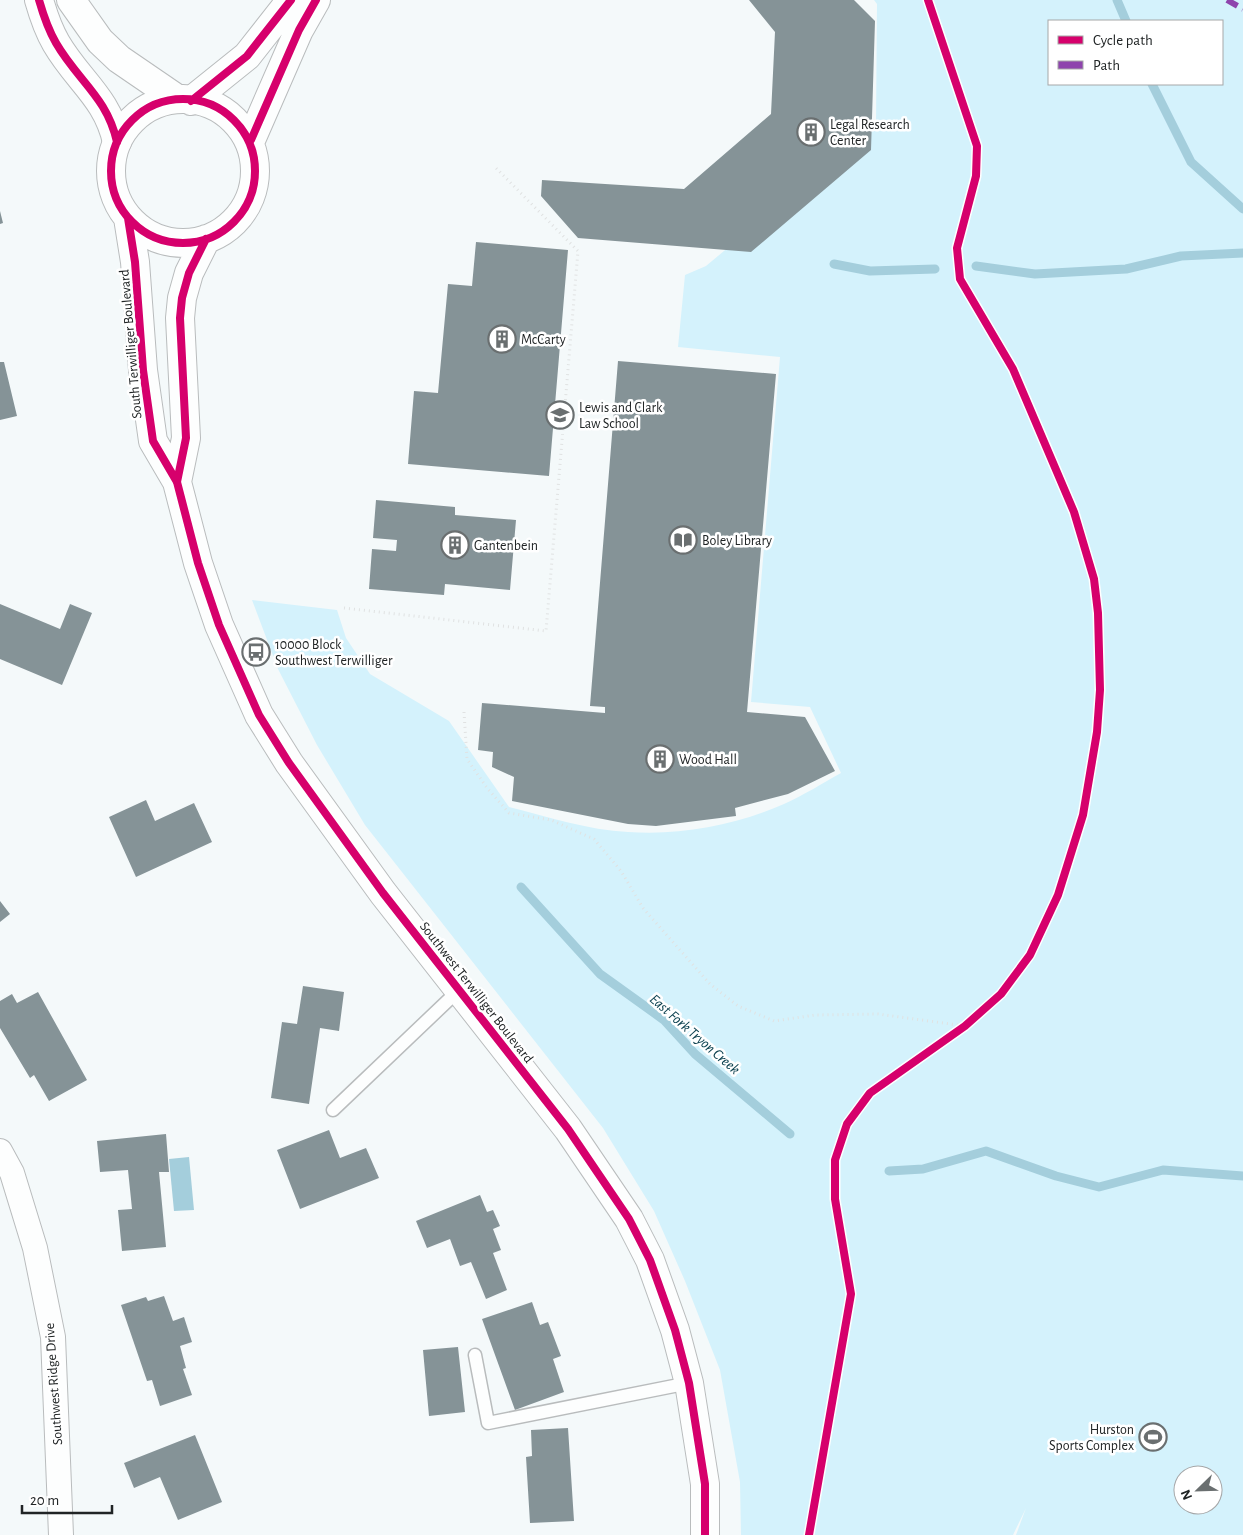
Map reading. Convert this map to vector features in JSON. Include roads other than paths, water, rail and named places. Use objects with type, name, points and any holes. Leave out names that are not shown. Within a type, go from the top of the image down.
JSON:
[{"type":"main road","points":[[38,0],[56,43],[108,113],[117,142]]},
{"type":"main road","points":[[71,0],[100,41],[118,59],[184,99],[211,105],[227,114],[251,140],[298,30],[316,0]]},
{"type":"main road","name":"South Terwilliger Boulevard","points":[[251,140],[255,177],[252,195],[244,212],[233,225],[206,239],[178,244],[157,239],[142,231],[128,218],[118,203],[112,186],[112,154],[125,128],[148,108],[184,99],[247,56],[291,0]]},
{"type":"main road","name":"South Terwilliger Boulevard","points":[[128,218],[135,262],[143,370],[153,441],[177,482]]},
{"type":"main road","points":[[177,482],[186,438],[180,318],[182,298],[188,274],[206,239]]},
{"type":"main road","name":"Southwest Terwilliger Boulevard","points":[[177,482],[198,562],[218,625],[259,715],[289,763],[383,893],[568,1129],[629,1220],[653,1268],[675,1330],[690,1383],[706,1484],[705,1535]]},
{"type":"street","name":"Southwest Ridge Drive","points":[[0,1151],[12,1173],[35,1248],[53,1337],[61,1535]]},
{"type":"lane","points":[[332,1110],[460,989]]},
{"type":"lane","points":[[475,1355],[488,1423],[690,1383]]},
{"type":"waterway","points":[[1117,0],[1126,20]]},
{"type":"waterway","points":[[1152,85],[1191,162],[1243,209]]},
{"type":"waterway","points":[[976,266],[1035,274],[1126,269],[1181,256],[1243,253]]},
{"type":"waterway","points":[[834,264],[870,271],[935,269]]},
{"type":"waterway","name":"East Fork Tryon Creek","points":[[521,887],[600,974],[664,1020],[695,1054],[790,1134]]},
{"type":"waterway","name":"East Fork Tryon Creek","points":[[889,1171],[923,1169],[986,1151],[1056,1176],[1099,1187],[1163,1170],[1243,1176]]},
{"type":"place","name":"Legal Research Center","points":[[811,132]]},
{"type":"place","name":"McCarty","points":[[502,339]]},
{"type":"place","name":"Lewis and Clark Law School","points":[[560,415]]},
{"type":"place","name":"Boley Library","points":[[683,540]]},
{"type":"place","name":"Gantenbein","points":[[455,545]]},
{"type":"place","name":"10000 Block Southwest Terwilliger","points":[[256,652]]},
{"type":"place","name":"Wood Hall","points":[[660,759]]},
{"type":"place","name":"Hurston Sports Complex","points":[[1153,1437]]}]
